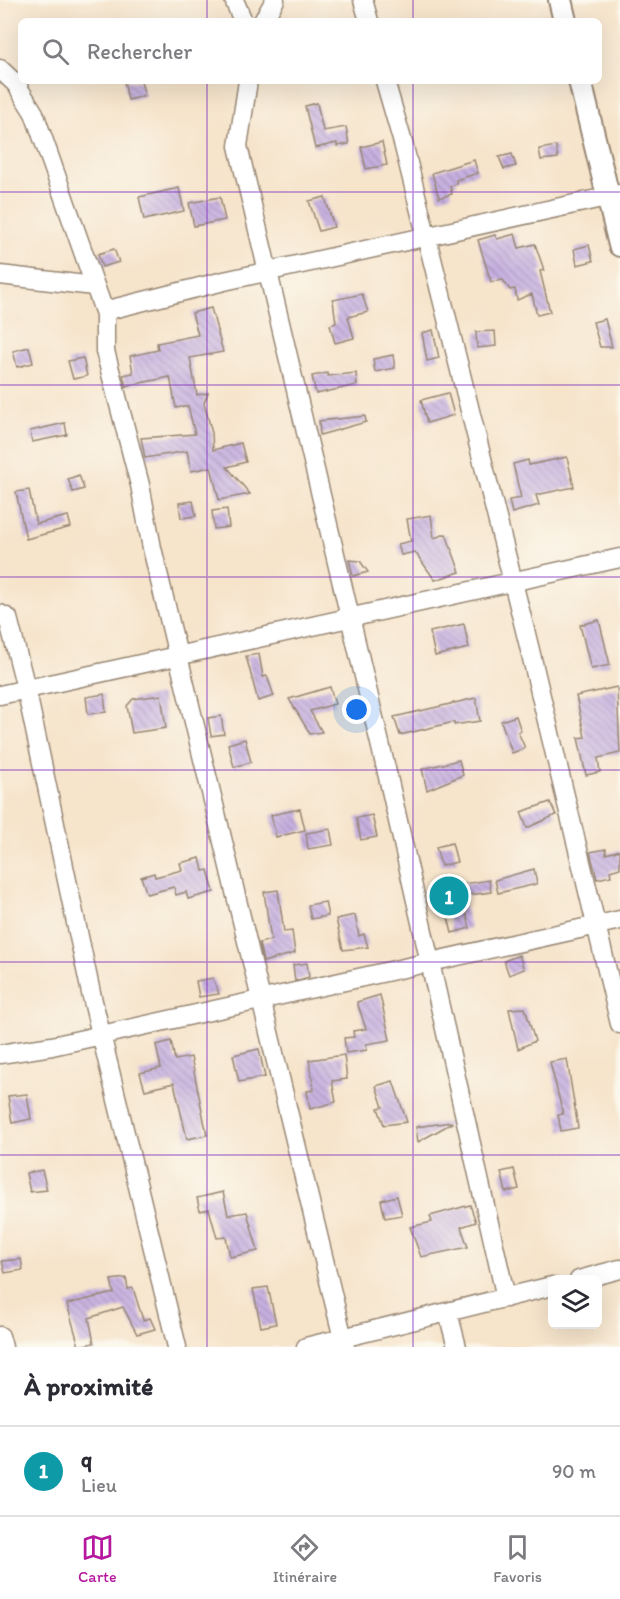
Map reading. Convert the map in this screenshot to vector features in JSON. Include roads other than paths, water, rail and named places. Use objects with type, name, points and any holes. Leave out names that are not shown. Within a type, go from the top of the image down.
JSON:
[{"type":"main road","points":[[560,0],[564,18]]},
{"type":"main road","points":[[581,84],[614,196],[620,245]]},
{"type":"street","points":[[234,0],[242,18]]},
{"type":"street","points":[[265,18],[275,0]]},
{"type":"street","points":[[362,0],[368,18]]},
{"type":"street","points":[[0,69],[16,84],[34,113],[60,181],[105,314],[105,351],[140,485],[260,1000],[344,1343]]},
{"type":"street","points":[[248,84],[238,146],[507,1298]]},
{"type":"street","points":[[386,84],[512,582],[620,1024]]},
{"type":"street","points":[[105,314],[184,291],[614,196]]},
{"type":"street","points":[[0,275],[94,286]]},
{"type":"street","points":[[0,695],[620,558]]},
{"type":"street","points":[[0,614],[8,618],[26,688],[101,1035],[177,1347]]},
{"type":"street","points":[[0,1054],[101,1035],[620,920]]},
{"type":"street","points":[[598,1275],[620,1269]]},
{"type":"street","points":[[306,1347],[344,1343],[548,1287]]},
{"type":"street","points":[[448,1313],[456,1347]]},
{"type":"street","points":[[0,1336],[3,1347]]},
{"type":"place","name":"q","points":[[449,896]]}]
